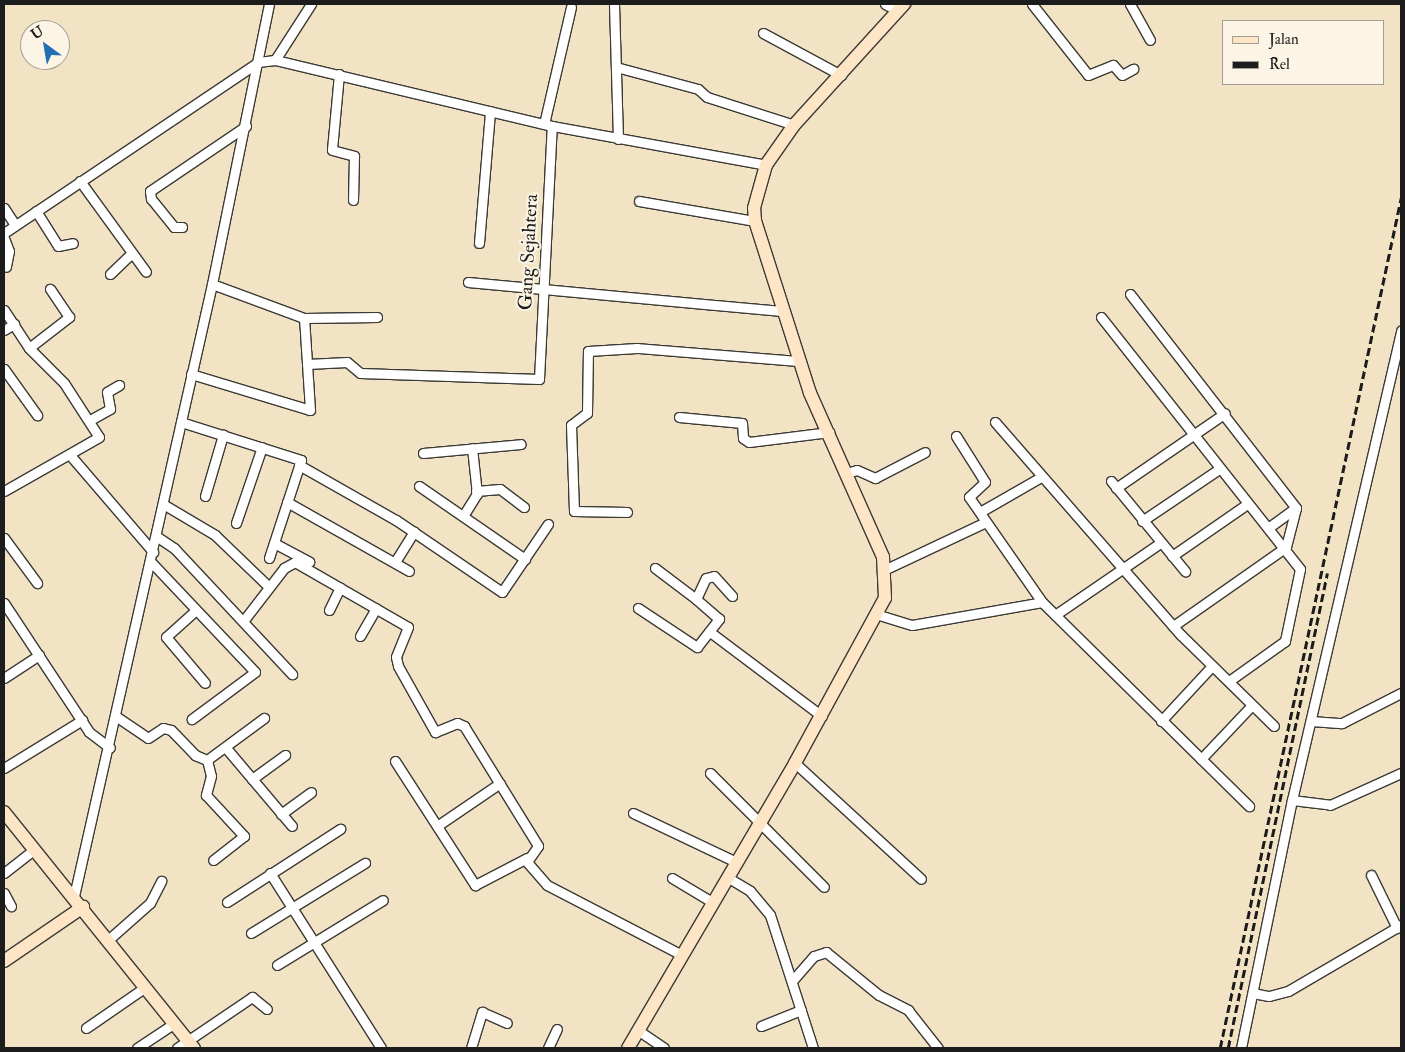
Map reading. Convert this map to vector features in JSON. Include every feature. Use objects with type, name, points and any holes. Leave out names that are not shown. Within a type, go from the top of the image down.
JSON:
[{"type":"street","points":[[74,896],[110,748],[164,504],[246,126],[269,4]]},
{"type":"street","points":[[275,60],[311,4]]},
{"type":"street","points":[[614,4],[618,139]]},
{"type":"street","points":[[885,4],[901,7]]},
{"type":"street","points":[[1032,4],[1088,75],[1113,65],[1122,75],[1133,68]]},
{"type":"street","points":[[1130,4],[1150,40]]},
{"type":"street","name":"Gang Sejahtera","points":[[308,364],[347,362],[360,374],[539,379],[548,125],[571,7]]},
{"type":"street","points":[[628,1048],[712,902],[795,764],[879,615],[886,568],[799,360],[782,311],[755,221],[756,193],[766,165],[794,125],[901,7]]},
{"type":"street","points":[[764,33],[841,75]]},
{"type":"street","points":[[4,233],[258,62],[275,60],[548,125],[766,165]]},
{"type":"street","points":[[616,67],[698,89],[707,97],[794,125]]},
{"type":"street","points":[[339,74],[332,150],[354,156],[353,200]]},
{"type":"street","points":[[479,243],[490,111]]},
{"type":"street","points":[[182,227],[174,227],[151,199],[150,191],[246,126]]},
{"type":"street","points":[[80,181],[146,272]]},
{"type":"street","points":[[639,201],[755,221]]},
{"type":"street","points":[[4,208],[14,225]]},
{"type":"street","points":[[36,211],[58,246],[73,243]]},
{"type":"street","points":[[4,238],[8,251],[6,267]]},
{"type":"street","points":[[110,274],[132,253]]},
{"type":"street","points":[[468,282],[782,311]]},
{"type":"street","points":[[212,284],[304,318],[378,317]]},
{"type":"street","points":[[29,348],[69,317],[50,289]]},
{"type":"street","points":[[1130,294],[1225,413],[1296,508]]},
{"type":"street","points":[[4,310],[29,348],[64,384],[90,420],[99,437],[4,491]]},
{"type":"street","points":[[1101,317],[1247,504],[1286,547],[1302,575],[1286,638],[1229,681]]},
{"type":"street","points":[[191,374],[306,410],[311,408],[304,318]]},
{"type":"street","points":[[4,330],[14,324]]},
{"type":"street","points":[[1240,1048],[1292,800],[1401,330]]},
{"type":"street","points":[[627,512],[574,511],[571,425],[588,413],[588,352],[637,348],[799,360]]},
{"type":"street","points":[[4,369],[37,415]]},
{"type":"street","points":[[90,420],[111,407],[107,392],[119,384]]},
{"type":"street","points":[[1185,571],[1142,522],[1113,485],[1225,413]]},
{"type":"street","points":[[679,417],[742,423],[743,438],[749,442],[829,432]]},
{"type":"street","points":[[181,422],[301,460],[269,558]]},
{"type":"street","points":[[995,422],[1173,626],[1274,726]]},
{"type":"street","points":[[205,496],[223,435]]},
{"type":"street","points":[[956,436],[984,480],[968,495],[1042,602],[1249,806]]},
{"type":"street","points":[[423,453],[521,444]]},
{"type":"street","points":[[236,523],[262,447]]},
{"type":"street","points":[[462,516],[476,491],[472,448]]},
{"type":"street","points":[[846,473],[857,470],[875,478],[925,452]]},
{"type":"street","points":[[70,455],[153,552]]},
{"type":"street","points":[[299,465],[414,532],[502,592],[548,524]]},
{"type":"street","points":[[1142,522],[1219,469]]},
{"type":"street","points":[[980,512],[1041,477]]},
{"type":"street","points":[[419,486],[525,559]]},
{"type":"street","points":[[476,491],[500,489],[524,507]]},
{"type":"street","points":[[287,502],[370,552],[395,562],[409,571]]},
{"type":"street","points":[[164,504],[215,535],[269,587]]},
{"type":"street","points":[[1172,556],[1247,504]]},
{"type":"street","points":[[1268,528],[1296,508]]},
{"type":"street","points":[[1173,626],[1286,547],[1296,508]]},
{"type":"street","points":[[886,568],[986,522]]},
{"type":"street","points":[[395,562],[414,532]]},
{"type":"street","points":[[156,536],[174,548],[244,620],[292,674]]},
{"type":"street","points":[[4,538],[37,583]]},
{"type":"street","points":[[274,543],[355,589]]},
{"type":"street","points":[[1055,616],[1124,570],[1160,543]]},
{"type":"street","points":[[151,562],[255,672],[192,719]]},
{"type":"street","points":[[244,620],[284,568],[295,562],[409,628],[396,662],[432,728],[440,734],[460,723],[500,783],[538,846],[527,858],[476,884],[395,761]]},
{"type":"street","points":[[638,608],[697,648],[719,618],[655,568]]},
{"type":"street","points":[[696,599],[710,575],[732,596]]},
{"type":"street","points":[[329,610],[340,588]]},
{"type":"street","points":[[879,615],[912,625],[1042,602]]},
{"type":"street","points":[[4,603],[97,741],[110,748]]},
{"type":"street","points":[[360,636],[376,608]]},
{"type":"street","points":[[196,610],[166,637],[205,683]]},
{"type":"street","points":[[710,632],[822,716]]},
{"type":"street","points":[[4,678],[39,655]]},
{"type":"street","points":[[1161,721],[1212,666]]},
{"type":"street","points":[[1311,721],[1345,722],[1401,693]]},
{"type":"street","points":[[1201,758],[1252,705]]},
{"type":"street","points":[[117,717],[148,738],[162,728],[171,730],[195,755],[207,760]]},
{"type":"street","points":[[207,760],[226,748],[264,718]]},
{"type":"street","points":[[4,768],[82,720]]},
{"type":"street","points":[[226,748],[292,826]]},
{"type":"street","points":[[252,779],[285,755]]},
{"type":"street","points":[[207,760],[211,776],[206,795],[244,836],[213,860]]},
{"type":"street","points":[[795,764],[920,879]]},
{"type":"street","points":[[710,773],[759,825],[824,887]]},
{"type":"street","points":[[1292,800],[1330,805],[1401,773]]},
{"type":"street","points":[[437,826],[500,783]]},
{"type":"street","points":[[281,814],[311,792]]},
{"type":"street","points":[[4,812],[83,907],[144,988],[174,1024],[186,1046],[252,996],[267,1010]]},
{"type":"street","points":[[633,813],[736,862]]},
{"type":"street","points":[[228,902],[340,829]]},
{"type":"street","points":[[4,873],[35,849]]},
{"type":"street","points":[[527,858],[547,885],[682,955]]},
{"type":"street","points":[[251,933],[292,906],[365,863]]},
{"type":"street","points":[[270,873],[315,941],[381,1048]]},
{"type":"street","points":[[1253,993],[1269,996],[1288,992],[1399,926],[1371,875]]},
{"type":"street","points":[[727,877],[763,904],[792,981],[813,1048]]},
{"type":"street","points":[[672,878],[712,902]]},
{"type":"street","points":[[108,940],[150,903],[161,881]]},
{"type":"street","points":[[4,893],[11,906]]},
{"type":"street","points":[[277,965],[383,900]]},
{"type":"street","points":[[4,961],[83,907]]},
{"type":"street","points":[[792,981],[814,956],[826,952],[879,994],[908,1010],[938,1048]]},
{"type":"street","points":[[86,1028],[144,988]]},
{"type":"street","points":[[761,1026],[801,1010]]},
{"type":"street","points":[[471,1048],[482,1012],[506,1023]]},
{"type":"street","points":[[137,1048],[174,1024]]},
{"type":"street","points":[[548,1048],[557,1028]]},
{"type":"street","points":[[639,1030],[664,1048]]},
{"type":"railway","points":[[1220,1048],[1401,198]]},
{"type":"railway","points":[[1228,1048],[1327,573]]}]
